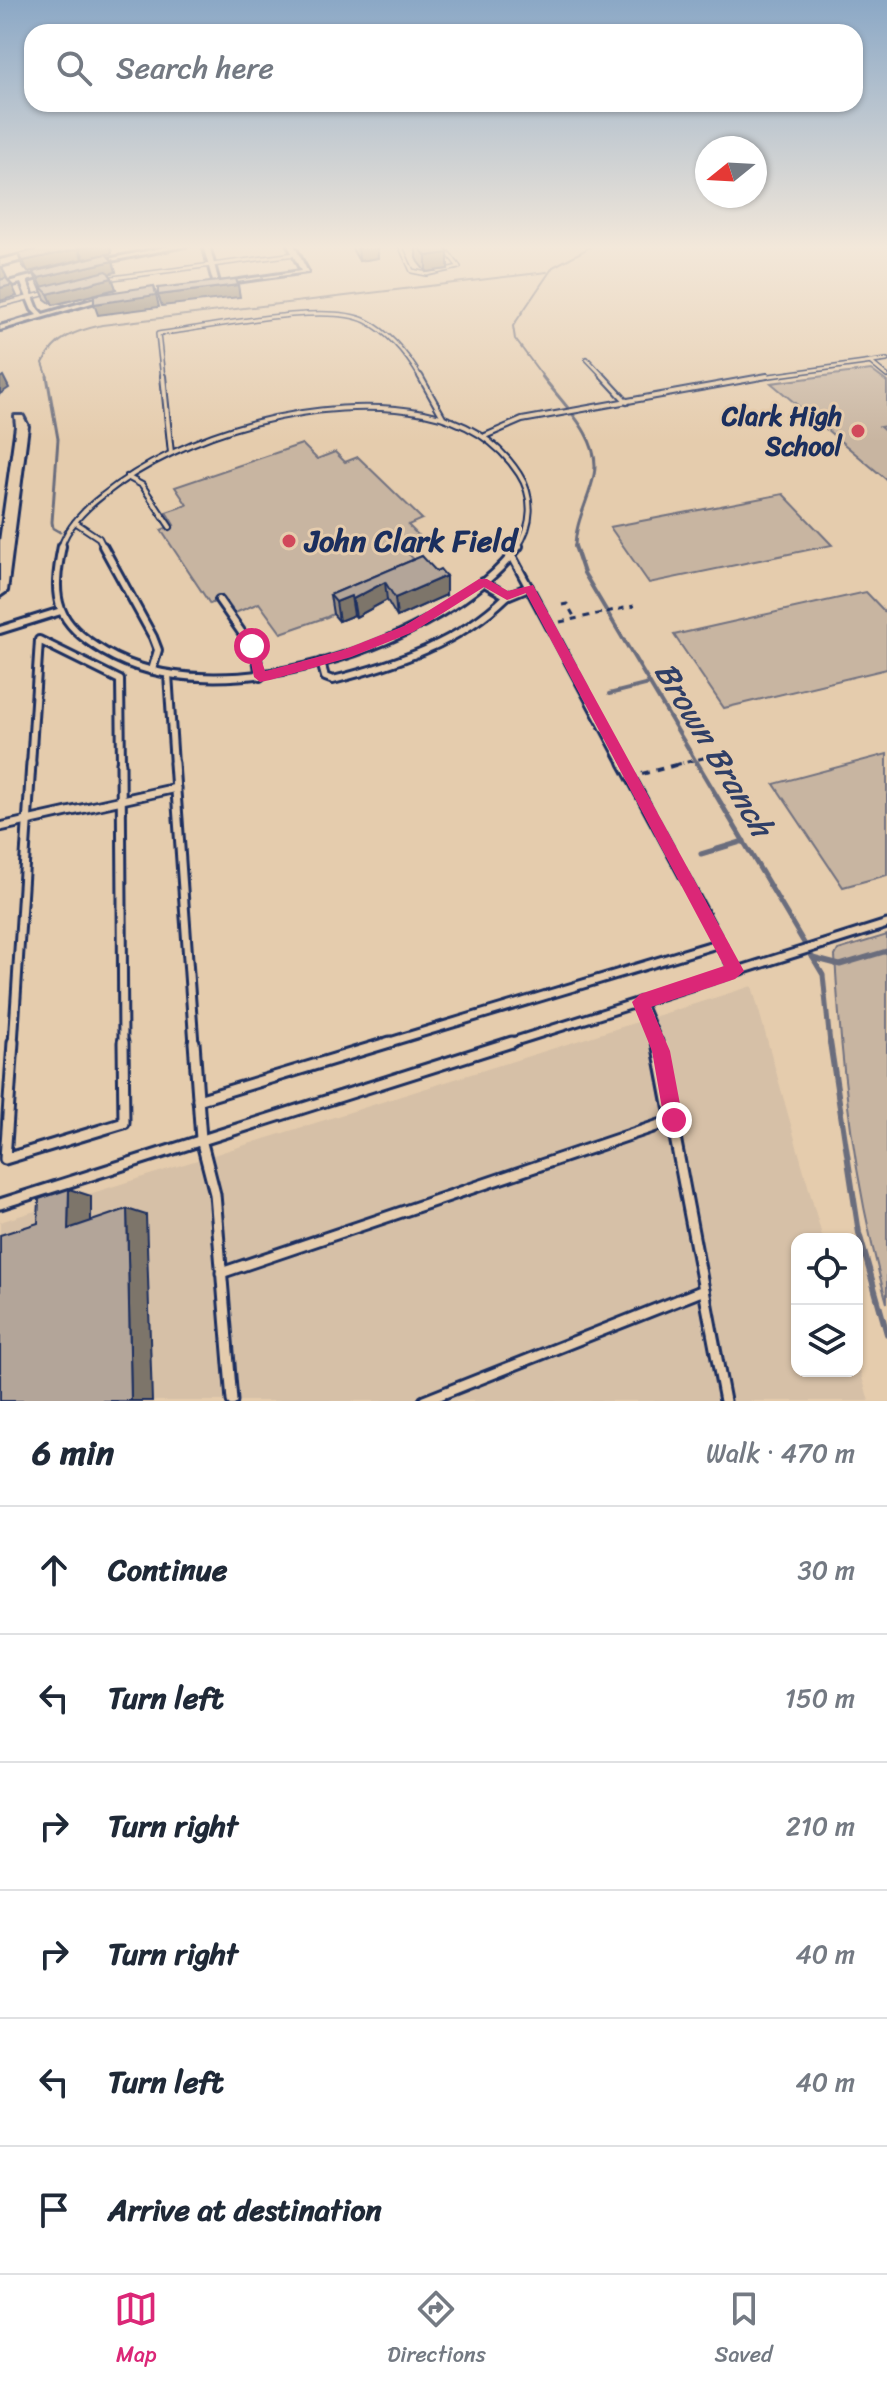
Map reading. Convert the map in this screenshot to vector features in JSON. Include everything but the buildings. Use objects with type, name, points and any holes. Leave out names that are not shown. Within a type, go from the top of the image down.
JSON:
[{"type":"street","points":[[35,310],[42,316]]},
{"type":"street","points":[[0,328],[64,310]]},
{"type":"street","points":[[0,591],[5,522],[22,426],[19,418]]},
{"type":"lane","points":[[171,453],[158,334],[330,312],[366,321],[407,354],[443,417]]},
{"type":"lane","points":[[587,359],[627,402]]},
{"type":"lane","points":[[485,436],[522,420],[808,369],[887,360]]},
{"type":"lane","points":[[870,362],[887,376]]},
{"type":"lane","points":[[386,407],[443,417],[485,436],[511,461],[528,494],[528,527],[513,558],[483,582],[409,629],[321,662],[260,677],[210,679],[152,670],[96,648],[71,627],[61,611],[54,582],[56,566],[64,540],[75,522],[127,477],[171,453],[242,427],[317,410],[386,407]]},
{"type":"lane","points":[[127,477],[142,485],[170,527]]},
{"type":"lane","points":[[75,522],[99,538],[153,637],[158,650],[152,670]]},
{"type":"lane","points":[[513,558],[735,971]]},
{"type":"lane","points":[[483,582],[507,596]]},
{"type":"lane","points":[[321,662],[325,677],[333,680],[391,665],[439,643],[500,604],[507,596],[529,587]]},
{"type":"lane","points":[[219,600],[256,653],[260,677]]},
{"type":"lane","points":[[0,630],[61,611]]},
{"type":"lane","points":[[39,640],[120,680],[124,1123],[5,1159],[28,821],[39,640]]},
{"type":"lane","points":[[168,674],[201,1139],[215,1194],[232,1401]]},
{"type":"lane","points":[[0,827],[176,788]]},
{"type":"lane","points":[[0,1204],[887,924]]},
{"type":"lane","points":[[198,1100],[720,943]]},
{"type":"lane","points":[[640,1002],[661,1051],[725,1401]]},
{"type":"lane","points":[[221,1273],[674,1120]]},
{"type":"lane","points":[[424,1401],[704,1290]]},
{"type":"path","points":[[562,605],[567,604],[573,619],[634,606]]},
{"type":"path","points":[[631,777],[727,752]]},
{"type":"shaded area","name":"Clark High School","points":[[871,370],[887,382],[887,426],[880,427],[887,433],[887,480],[771,383]]},
{"type":"shaded area","name":"John Clark Field","points":[[302,444],[317,459],[335,452],[345,462],[358,457],[422,519],[408,525],[420,537],[400,545],[423,569],[327,617],[281,633],[259,603],[235,613],[224,598],[210,604],[161,530],[174,525],[166,512],[187,505],[175,487]]},
{"type":"shaded area","points":[[783,494],[832,545],[649,583],[610,527]]},
{"type":"shaded area","points":[[866,592],[887,614],[887,669],[724,708],[674,635]]},
{"type":"shaded area","points":[[887,754],[887,875],[843,887],[774,784]]},
{"type":"shaded area","points":[[887,935],[887,1303],[866,1217],[851,1131],[835,956],[838,950]]},
{"type":"shaded area","points":[[752,986],[821,1233],[791,1233],[791,1377],[862,1377],[869,1401],[0,1401],[0,1222]]},
{"type":"waterway","points":[[48,378],[43,363],[48,354],[60,341],[75,333],[102,325],[225,310]]},
{"type":"waterway","name":"Brown Branch","points":[[524,310],[513,326],[515,339],[544,378]]},
{"type":"waterway","points":[[47,376],[58,439],[52,522],[53,528],[60,532]]},
{"type":"waterway","name":"Brown Branch","points":[[542,376],[578,422],[592,448],[595,462],[575,546]]},
{"type":"waterway","name":"Brown Branch","points":[[575,546],[584,573],[698,765]]},
{"type":"waterway","points":[[609,694],[649,684]]},
{"type":"waterway","name":"Brown Branch","points":[[697,763],[743,841]]},
{"type":"waterway","points":[[701,854],[743,841]]},
{"type":"waterway","name":"Brown Branch","points":[[743,841],[823,975],[830,1044]]},
{"type":"waterway","points":[[813,958],[840,965],[887,951]]},
{"type":"waterway","name":"Brown Branch","points":[[830,1042],[859,1233],[887,1334]]},
{"type":"place","name":"Clark High School","points":[[858,431]]},
{"type":"place","name":"John Clark Field","points":[[289,541]]},
{"type":"route","points":[[252,646],[260,677],[270,675],[321,662],[409,629],[453,604],[483,582],[507,596],[529,587],[735,971],[640,1002],[661,1051],[674,1120]]}]
